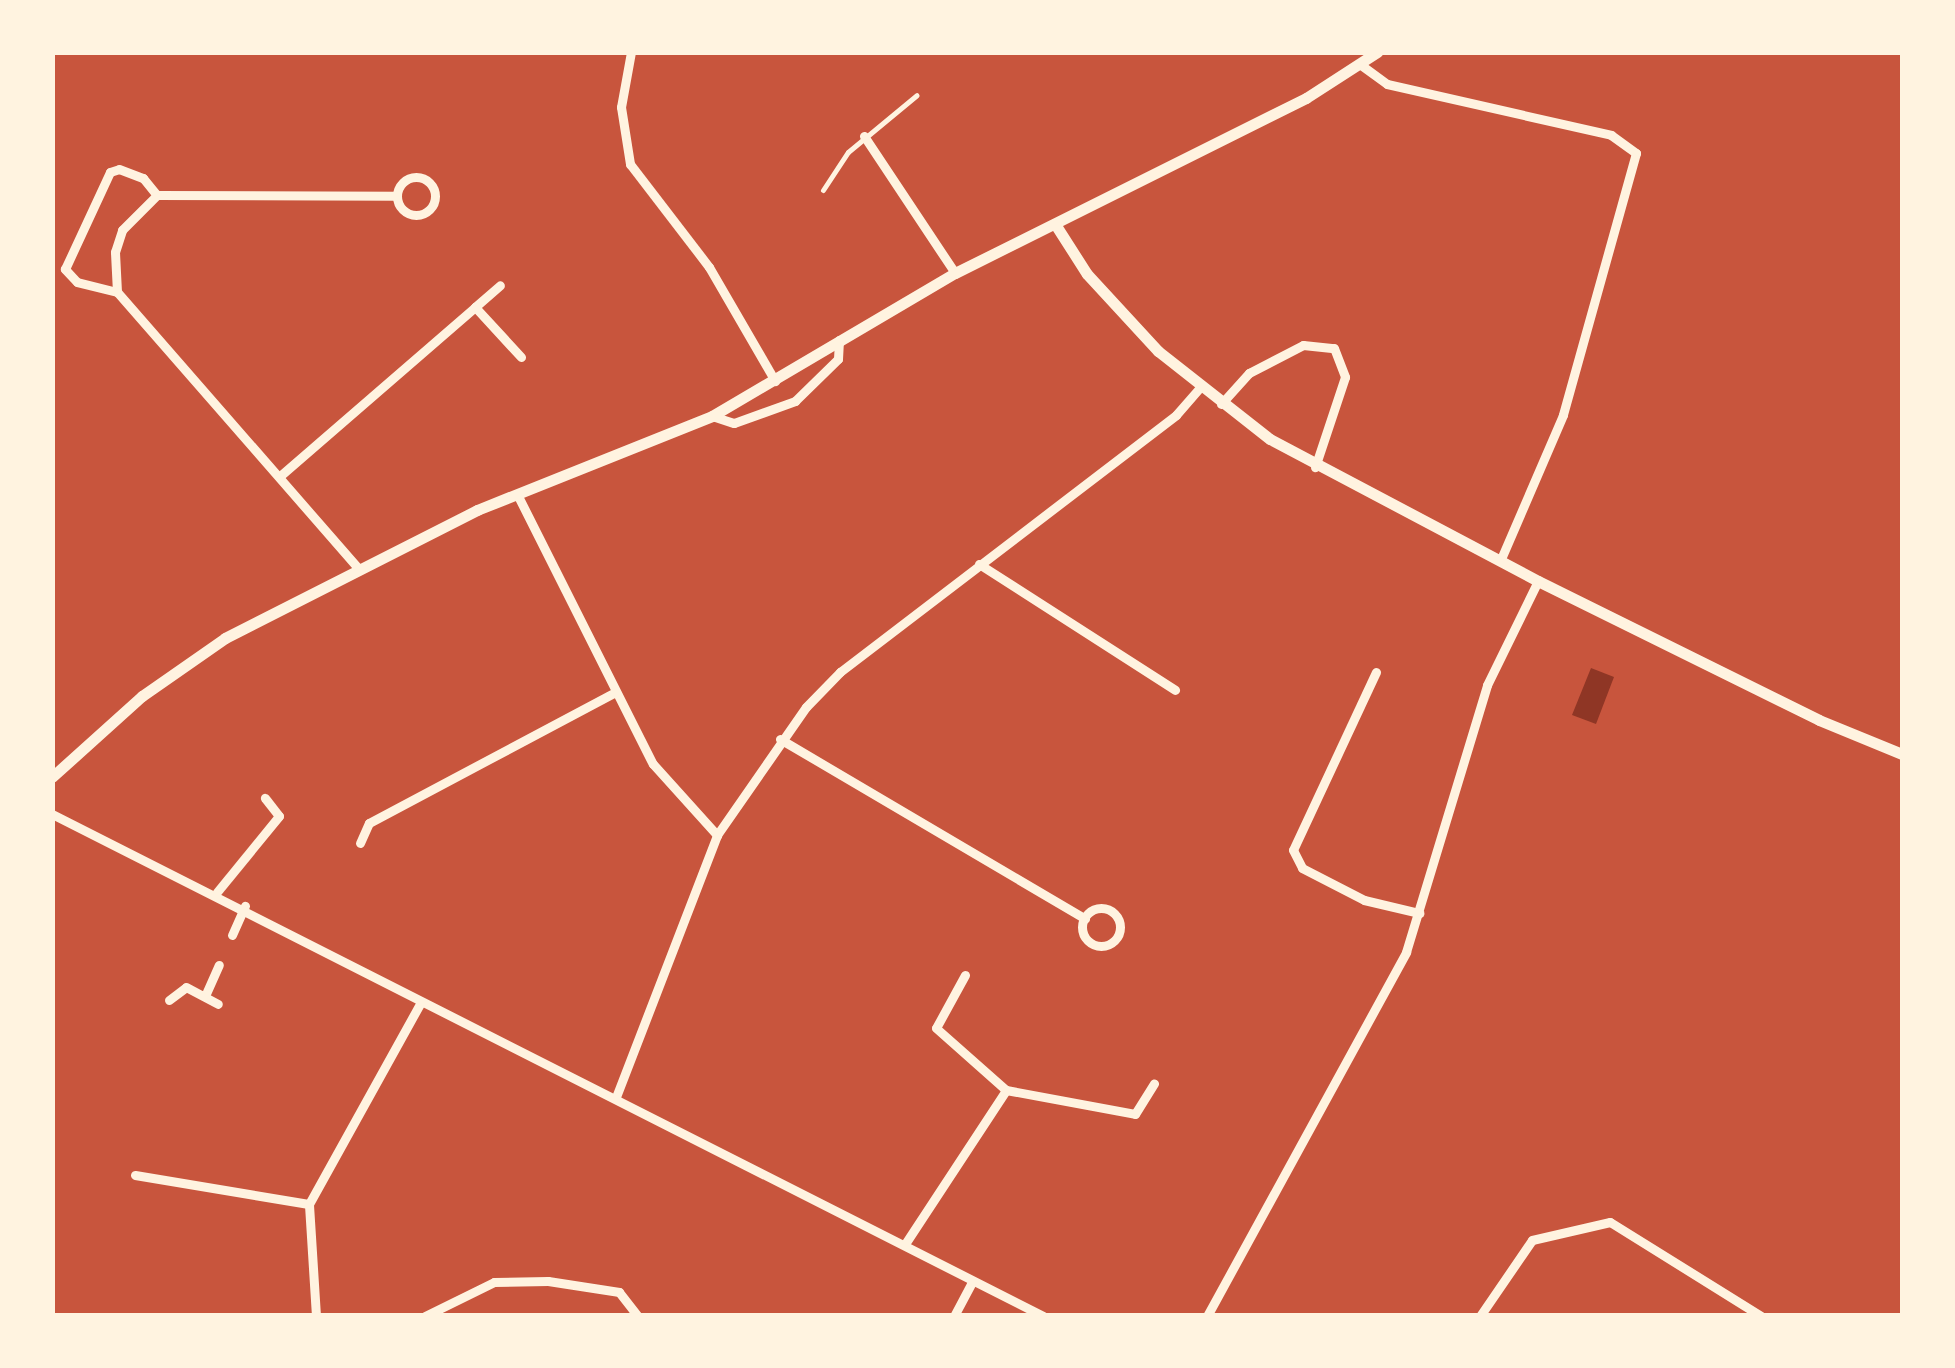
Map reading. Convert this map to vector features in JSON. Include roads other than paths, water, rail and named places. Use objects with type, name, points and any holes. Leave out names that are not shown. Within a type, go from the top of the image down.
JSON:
[{"type":"street","points":[[631,52],[621,107],[630,164],[709,268],[775,381]]},
{"type":"street","points":[[52,777],[181,666],[358,568],[517,494],[712,416],[955,273],[1361,65],[1377,52]]},
{"type":"street","points":[[1361,65],[1387,84],[1611,135],[1636,153],[1563,414],[1500,561]]},
{"type":"street","points":[[864,136],[955,273]]},
{"type":"street","points":[[157,195],[143,178],[110,172],[65,268],[77,282],[117,292],[358,568]]},
{"type":"street","points":[[419,176],[435,196],[431,208],[415,215],[404,211],[396,196],[406,179],[419,176]]},
{"type":"street","points":[[117,292],[115,252],[122,230],[157,195],[396,196]]},
{"type":"street","points":[[1055,224],[1097,285],[1200,389],[1315,467],[1818,720],[1902,754]]},
{"type":"street","points":[[280,476],[500,285]]},
{"type":"street","points":[[475,307],[521,357]]},
{"type":"street","points":[[712,416],[734,422],[795,401],[838,359],[839,338]]},
{"type":"street","points":[[1220,405],[1250,373],[1303,345],[1334,348],[1345,377],[1315,467]]},
{"type":"street","points":[[616,1097],[717,836],[780,740],[840,672],[1176,415],[1200,389]]},
{"type":"street","points":[[517,494],[614,694],[653,764],[717,836]]},
{"type":"street","points":[[979,564],[1175,690]]},
{"type":"street","points":[[1207,1316],[1392,980],[1419,914],[1486,685],[1538,582]]},
{"type":"street","points":[[1376,672],[1293,850],[1302,868],[1364,900],[1419,914]]},
{"type":"street","points":[[360,843],[369,823],[614,694]]},
{"type":"street","points":[[780,740],[1084,919],[1090,943],[1102,946],[1117,938],[1120,923],[1110,910],[1091,911],[1084,919]]},
{"type":"street","points":[[217,892],[279,816],[264,798]]},
{"type":"street","points":[[52,814],[245,906],[421,1002],[616,1097],[1043,1316]]},
{"type":"street","points":[[232,935],[245,906]]},
{"type":"street","points":[[204,996],[219,965]]},
{"type":"street","points":[[965,975],[936,1028],[1006,1090],[1135,1114],[1154,1084]]},
{"type":"street","points":[[169,1000],[186,988],[218,1004]]},
{"type":"street","points":[[316,1316],[309,1204],[421,1002]]},
{"type":"street","points":[[906,1244],[1006,1090]]},
{"type":"street","points":[[135,1174],[309,1204]]},
{"type":"street","points":[[1480,1316],[1532,1240],[1610,1222],[1761,1316]]},
{"type":"street","points":[[425,1316],[494,1282],[548,1281],[619,1292],[638,1316]]},
{"type":"street","points":[[954,1316],[972,1282]]},
{"type":"lane","points":[[823,190],[864,136],[917,95]]}]
